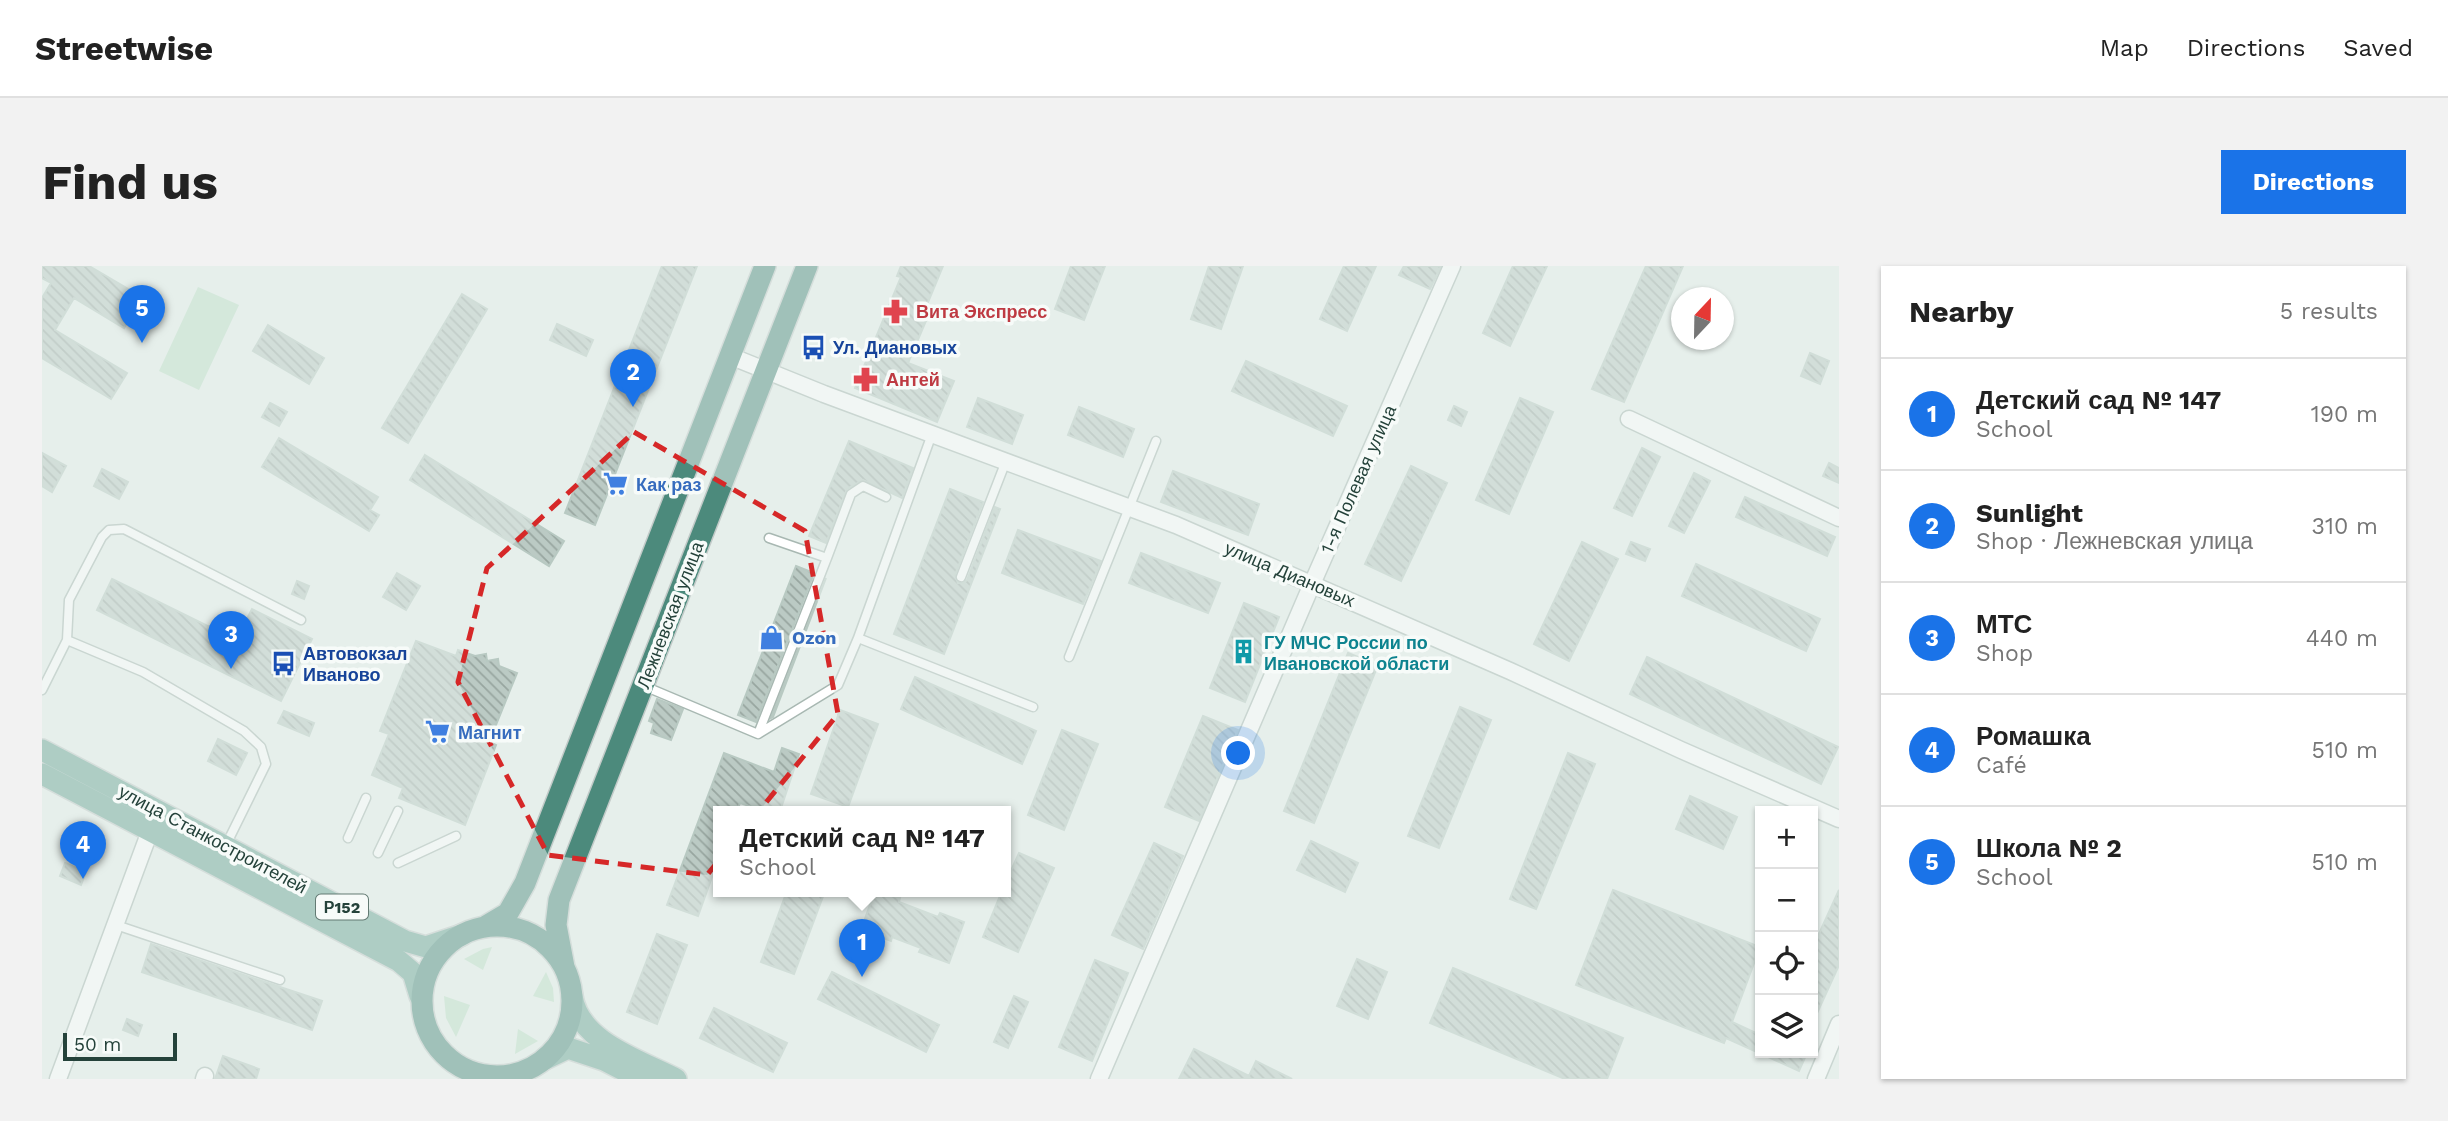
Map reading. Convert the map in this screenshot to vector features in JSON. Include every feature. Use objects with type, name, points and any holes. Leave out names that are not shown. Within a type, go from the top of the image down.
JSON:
[{"type":"highway","points":[[457,1079],[426,1025],[420,996],[426,975],[437,956],[453,941],[495,922],[512,908],[525,883],[765,266]]},
{"type":"highway","name":"Лежневская улица","points":[[564,967],[557,936],[557,907],[807,266]]},
{"type":"highway","points":[[440,1052],[457,1065],[478,1073],[518,1076],[545,1059],[567,1028],[572,996],[564,967],[546,945],[531,935],[513,928],[486,926]]},
{"type":"main road","name":"улица Станкостроителей","points":[[42,750],[405,965],[416,978],[420,996]]},
{"type":"main road","name":"улица Станкостроителей","points":[[42,774],[149,831],[221,856],[413,944],[433,946],[462,935]]},
{"type":"main road","points":[[572,996],[578,1017],[602,1040],[676,1079]]},
{"type":"main road","points":[[545,1059],[568,1048],[604,1060],[641,1079]]},
{"type":"street","name":"1-я Полевая улица","points":[[1100,1079],[1312,584],[1452,266]]},
{"type":"street","name":"улица Диановых","points":[[730,356],[1130,508],[1312,584],[1839,819]]},
{"type":"street","points":[[1629,419],[1839,518]]},
{"type":"street","points":[[58,1079],[149,831]]},
{"type":"street","points":[[1816,1079],[1839,1024]]},
{"type":"lane","points":[[758,733],[838,685],[858,638],[932,434]]},
{"type":"lane","points":[[1069,657],[1156,441]]},
{"type":"lane","points":[[961,577],[1006,461]]},
{"type":"lane","points":[[758,733],[851,494],[863,486],[886,497]]},
{"type":"lane","points":[[42,690],[67,640],[69,600],[102,537],[109,530],[116,528],[124,529],[301,620]]},
{"type":"lane","points":[[769,538],[827,558]]},
{"type":"lane","points":[[858,638],[1033,706]]},
{"type":"lane","points":[[67,640],[143,673],[244,731],[261,747],[266,764],[221,856]]},
{"type":"lane","points":[[643,685],[758,733]]},
{"type":"lane","points":[[348,838],[366,798]]},
{"type":"lane","points":[[378,853],[398,811]]},
{"type":"lane","points":[[398,863],[456,835]]},
{"type":"lane","points":[[116,925],[280,980]]},
{"type":"highlighted area","points":[[634,432],[805,531],[838,714],[707,875],[548,855],[458,682],[487,568]]},
{"type":"green space","points":[[198,287],[239,305],[199,390],[159,371]]},
{"type":"green space","points":[[492,947],[483,970],[464,959],[483,949]]},
{"type":"green space","points":[[546,972],[553,988],[554,1002],[533,996]]},
{"type":"green space","points":[[444,996],[470,1005],[456,1037],[446,1018]]},
{"type":"green space","points":[[518,1029],[538,1041],[515,1054]]},
{"type":"building","points":[[42,266],[89,266],[142,297],[124,328],[74,298],[55,330],[127,373],[111,399],[42,358],[42,298],[51,283],[42,278]]},
{"type":"building","points":[[662,266],[697,266],[595,525],[565,513]]},
{"type":"building","points":[[901,266],[943,266],[926,307],[931,309],[908,363],[954,381],[937,422],[855,388],[901,277],[897,276]]},
{"type":"building","points":[[1071,266],[1105,266],[1084,320],[1055,309]]},
{"type":"building","points":[[1209,266],[1243,266],[1221,329],[1191,319]]},
{"type":"building","points":[[1344,266],[1376,266],[1347,331],[1320,319]]},
{"type":"building","points":[[1404,266],[1441,266],[1430,289],[1399,275]]},
{"type":"building","points":[[1513,266],[1547,266],[1510,346],[1483,333]]},
{"type":"building","points":[[1646,266],[1683,266],[1674,287],[1671,287],[1671,294],[1624,402],[1592,389]]},
{"type":"building","points":[[462,294],[487,309],[408,443],[382,428]]},
{"type":"building","points":[[557,324],[593,340],[586,356],[550,340]]},
{"type":"building","points":[[268,325],[324,358],[309,384],[253,351]]},
{"type":"building","points":[[1810,353],[1829,361],[1820,384],[1801,376]]},
{"type":"building","points":[[1246,361],[1347,406],[1333,436],[1232,391]]},
{"type":"building","points":[[978,398],[1023,415],[1012,444],[967,427]]},
{"type":"building","points":[[1520,398],[1553,412],[1509,514],[1476,500]]},
{"type":"building","points":[[270,403],[287,412],[279,426],[262,417]]},
{"type":"building","points":[[1454,406],[1467,412],[1461,426],[1448,420]]},
{"type":"building","points":[[1079,407],[1134,429],[1123,457],[1068,435]]},
{"type":"building","points":[[279,438],[378,497],[370,510],[379,515],[369,531],[262,467]]},
{"type":"building","points":[[849,441],[913,468],[902,498],[863,480],[847,489],[826,543],[809,536]]},
{"type":"building","points":[[1642,448],[1660,457],[1632,516],[1614,508]]},
{"type":"building","points":[[42,453],[66,466],[52,492],[42,486]]},
{"type":"building","points":[[425,455],[564,541],[549,566],[410,480]]},
{"type":"building","points":[[1829,463],[1839,468],[1839,483],[1823,476]]},
{"type":"building","points":[[1411,466],[1447,483],[1401,581],[1365,564]]},
{"type":"building","points":[[102,469],[128,482],[119,499],[94,486]]},
{"type":"building","points":[[1173,471],[1259,504],[1248,535],[1161,502]]},
{"type":"building","points":[[1694,473],[1710,481],[1684,533],[1669,526]]},
{"type":"building","points":[[950,489],[983,502],[955,575],[958,583],[967,580],[995,507],[1000,509],[944,654],[894,634]]},
{"type":"building","points":[[1745,497],[1835,537],[1827,556],[1736,517]]},
{"type":"building","points":[[1018,530],[1101,561],[1083,604],[1002,573]]},
{"type":"building","points":[[1582,542],[1618,559],[1569,661],[1534,644]]},
{"type":"building","points":[[1631,542],[1650,549],[1645,561],[1626,554]]},
{"type":"building","points":[[1141,553],[1220,583],[1208,613],[1129,583]]},
{"type":"building","points":[[1696,564],[1820,619],[1806,651],[1682,596]]},
{"type":"building","points":[[796,566],[814,573],[756,722],[738,715]]},
{"type":"building","points":[[397,573],[420,586],[406,610],[383,597]]},
{"type":"building","points":[[826,578],[773,717],[771,718]]},
{"type":"building","points":[[112,579],[236,640],[252,609],[312,639],[281,701],[97,610]]},
{"type":"building","points":[[297,581],[309,586],[304,599],[292,594]]},
{"type":"building","name":"ГУ МЧС России по Ивановской области","points":[[1244,603],[1279,617],[1245,702],[1210,688]]},
{"type":"building","name":"Магнит","points":[[416,641],[456,656],[458,650],[475,656],[486,654],[487,661],[498,659],[499,666],[517,673],[489,742],[496,745],[465,825],[399,798],[403,788],[372,775],[389,734],[380,731]]},
{"type":"building","points":[[1348,653],[1378,665],[1314,823],[1284,811]]},
{"type":"building","points":[[1647,657],[1838,747],[1821,784],[1630,694]]},
{"type":"building","points":[[915,677],[1036,731],[1022,764],[901,709]]},
{"type":"building","points":[[657,699],[683,709],[671,740],[651,733],[654,723],[649,721]]},
{"type":"building","points":[[1460,707],[1491,720],[1439,848],[1408,836]]},
{"type":"building","points":[[840,710],[878,724],[848,806],[811,794]]},
{"type":"building","points":[[284,711],[314,723],[309,736],[278,723]]},
{"type":"building","points":[[1203,716],[1238,730],[1199,821],[1165,807]]},
{"type":"building","points":[[1062,730],[1098,744],[1064,830],[1028,815]]},
{"type":"building","points":[[218,739],[247,753],[236,775],[208,761]]},
{"type":"building","points":[[782,748],[799,754],[782,806],[749,806],[740,803],[739,806],[713,806],[713,874],[698,916],[667,905],[724,753],[774,772]]},
{"type":"building","points":[[1568,753],[1595,764],[1536,909],[1510,899]]},
{"type":"building","points":[[1690,796],[1737,817],[1723,849],[1676,829]]},
{"type":"building","points":[[1311,841],[1358,863],[1345,892],[1297,870]]},
{"type":"building","points":[[1154,843],[1183,856],[1143,949],[1112,935]]},
{"type":"building","points":[[1019,853],[1054,868],[1018,952],[983,937],[1000,897],[1011,897],[1011,871]]},
{"type":"building","points":[[65,863],[86,872],[81,885],[60,876]]},
{"type":"building","points":[[1613,890],[1755,945],[1755,960],[1732,1022],[1755,1033],[1755,1051],[1726,1038],[1724,1043],[1576,985]]},
{"type":"building","points":[[1839,890],[1839,965],[1818,1011],[1818,995],[1818,936]]},
{"type":"building","points":[[785,897],[823,897],[794,974],[761,962]]},
{"type":"building","points":[[873,897],[896,897],[900,898],[899,902],[938,917],[940,913],[964,922],[949,963],[919,952],[921,948],[892,937],[891,941],[861,930]]},
{"type":"building","points":[[657,934],[687,945],[657,1024],[627,1012]]},
{"type":"building","points":[[151,944],[322,1001],[312,1030],[142,972]]},
{"type":"building","points":[[1357,959],[1387,972],[1368,1019],[1337,1006]]},
{"type":"building","points":[[1095,960],[1128,973],[1092,1061],[1059,1047]]},
{"type":"building","points":[[1453,968],[1623,1038],[1607,1079],[1565,1079],[1430,1023]]},
{"type":"building","points":[[832,972],[939,1025],[926,1052],[818,999]]},
{"type":"building","points":[[1014,996],[1028,1002],[1008,1048],[994,1042]]},
{"type":"building","points":[[714,1008],[787,1043],[773,1072],[700,1038]]},
{"type":"building","points":[[127,1019],[142,1025],[138,1036],[123,1030]]},
{"type":"building","points":[[1194,1049],[1249,1076],[1256,1061],[1292,1079],[1179,1079]]},
{"type":"building","points":[[223,1056],[259,1069],[256,1079],[215,1079]]},
{"type":"building","points":[[1770,1058],[1805,1058],[1799,1071]]},
{"type":"place","name":"Вита Экспресс","points":[[896,311]]},
{"type":"place","name":"Школа № 2","points":[[142,343]]},
{"type":"place","name":"Ул. Диановых","points":[[813,347]]},
{"type":"place","name":"Антей","points":[[866,379]]},
{"type":"place","name":"Sunlight","points":[[633,407]]},
{"type":"place","name":"Как раз","points":[[616,484]]},
{"type":"place","name":"Ozon","points":[[772,637]]},
{"type":"place","name":"ГУ МЧС России по Ивановской области","points":[[1244,652]]},
{"type":"place","name":"Автовокзал Иваново","points":[[283,663]]},
{"type":"place","name":"МТС","points":[[231,669]]},
{"type":"place","name":"Магнит","points":[[438,732]]},
{"type":"place","name":"Ромашка","points":[[83,879]]},
{"type":"place","name":"Детский сад № 147","points":[[862,977]]}]
